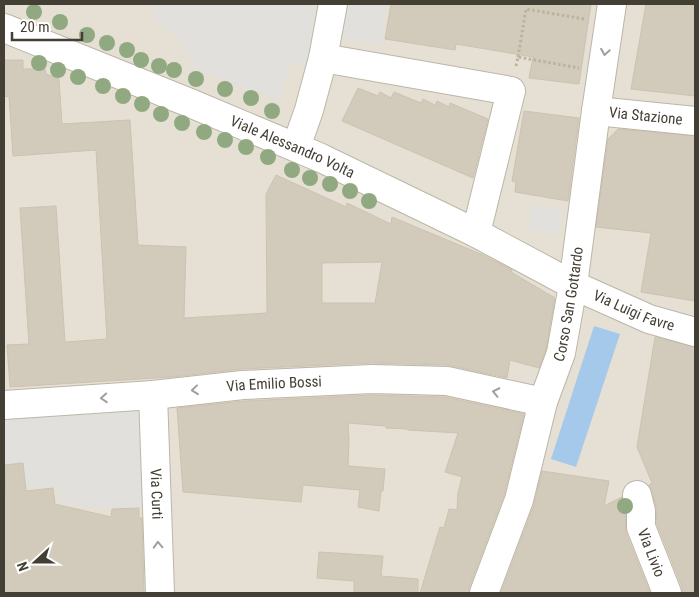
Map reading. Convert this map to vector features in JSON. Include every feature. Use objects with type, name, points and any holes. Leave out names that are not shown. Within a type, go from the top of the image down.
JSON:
[{"type":"street","points":[[296,147],[309,110],[323,58],[333,4]]},
{"type":"street","name":"Corso San Gottardo","points":[[484,593],[519,500],[543,402],[561,353],[573,285],[611,13]]},
{"type":"street","name":"Viale Alessandro Volta","points":[[4,28],[296,147],[486,239],[573,285]]},
{"type":"street","points":[[323,58],[511,91],[486,239]]},
{"type":"street","name":"Via Stazione","points":[[596,111],[695,121]]},
{"type":"street","name":"Via Luigi Favre","points":[[573,285],[649,319],[695,332]]},
{"type":"street","name":"Via Emilio Bossi","points":[[4,405],[153,395],[243,385],[372,379],[447,381],[543,402]]},
{"type":"street","name":"Via Curti","points":[[153,395],[160,593]]},
{"type":"street","name":"Via Livio","points":[[639,503],[641,527],[667,593]]},
{"type":"path","points":[[511,91],[526,9],[611,13]]},
{"type":"path","points":[[518,57],[602,72]]},
{"type":"shaded area","points":[[4,4],[695,4],[695,593],[4,593]]},
{"type":"shaded area","points":[[154,4],[316,4],[307,66],[289,63],[280,101],[190,67],[192,56],[172,34],[152,17]]},
{"type":"shaded area","points":[[336,4],[388,4],[381,45],[331,37]]},
{"type":"shaded area","points":[[532,205],[563,211],[559,235],[528,229]]},
{"type":"shaded area","points":[[143,409],[147,507],[86,508],[61,503],[59,486],[4,491],[4,419]]},
{"type":"water","points":[[594,326],[620,334],[576,467],[551,459]]},
{"type":"building","points":[[391,4],[591,4],[579,84],[529,78],[533,57],[456,44],[455,50],[385,39]]},
{"type":"building","points":[[646,4],[695,4],[695,96],[631,89]]},
{"type":"building","points":[[4,60],[23,60],[23,69],[45,69],[46,74],[59,79],[62,124],[130,120],[138,245],[186,247],[184,318],[267,313],[266,194],[276,175],[346,207],[347,203],[391,224],[392,217],[483,255],[512,270],[511,272],[555,298],[546,349],[539,368],[510,360],[507,378],[448,365],[371,363],[242,369],[172,377],[10,387],[7,345],[29,344],[20,208],[56,206],[65,342],[107,339],[96,150],[13,156],[9,96],[4,97]],"holes":[[[382,262],[375,303],[322,303],[322,263]]]},
{"type":"building","points":[[358,88],[378,96],[380,92],[391,98],[394,92],[421,103],[423,99],[435,105],[437,101],[449,107],[450,103],[488,119],[473,178],[342,121]]},
{"type":"building","points":[[524,111],[579,118],[568,201],[515,192],[516,182],[512,181]]},
{"type":"building","points":[[618,129],[695,136],[695,301],[641,292],[651,233],[596,227],[608,139]]},
{"type":"building","points":[[655,337],[695,347],[695,593],[682,593],[682,587],[657,524],[656,507],[649,485],[652,483],[637,447]]},
{"type":"building","points":[[372,395],[445,397],[524,414],[504,495],[469,588],[469,593],[420,593],[440,527],[444,528],[449,509],[457,510],[458,493],[462,477],[445,472],[458,433],[386,428],[386,426],[348,423],[348,466],[385,469],[379,511],[358,507],[360,490],[303,485],[301,502],[183,492],[177,408],[244,401]]},
{"type":"building","points":[[23,463],[26,491],[53,488],[55,504],[111,517],[112,509],[139,508],[139,518],[142,518],[144,593],[4,593],[4,493],[6,493],[4,465]]},
{"type":"building","points":[[542,471],[609,481],[604,506],[622,497],[626,533],[650,593],[501,593],[534,505]]},
{"type":"building","points":[[319,552],[383,556],[381,576],[418,579],[418,593],[354,593],[354,581],[317,578]]}]
